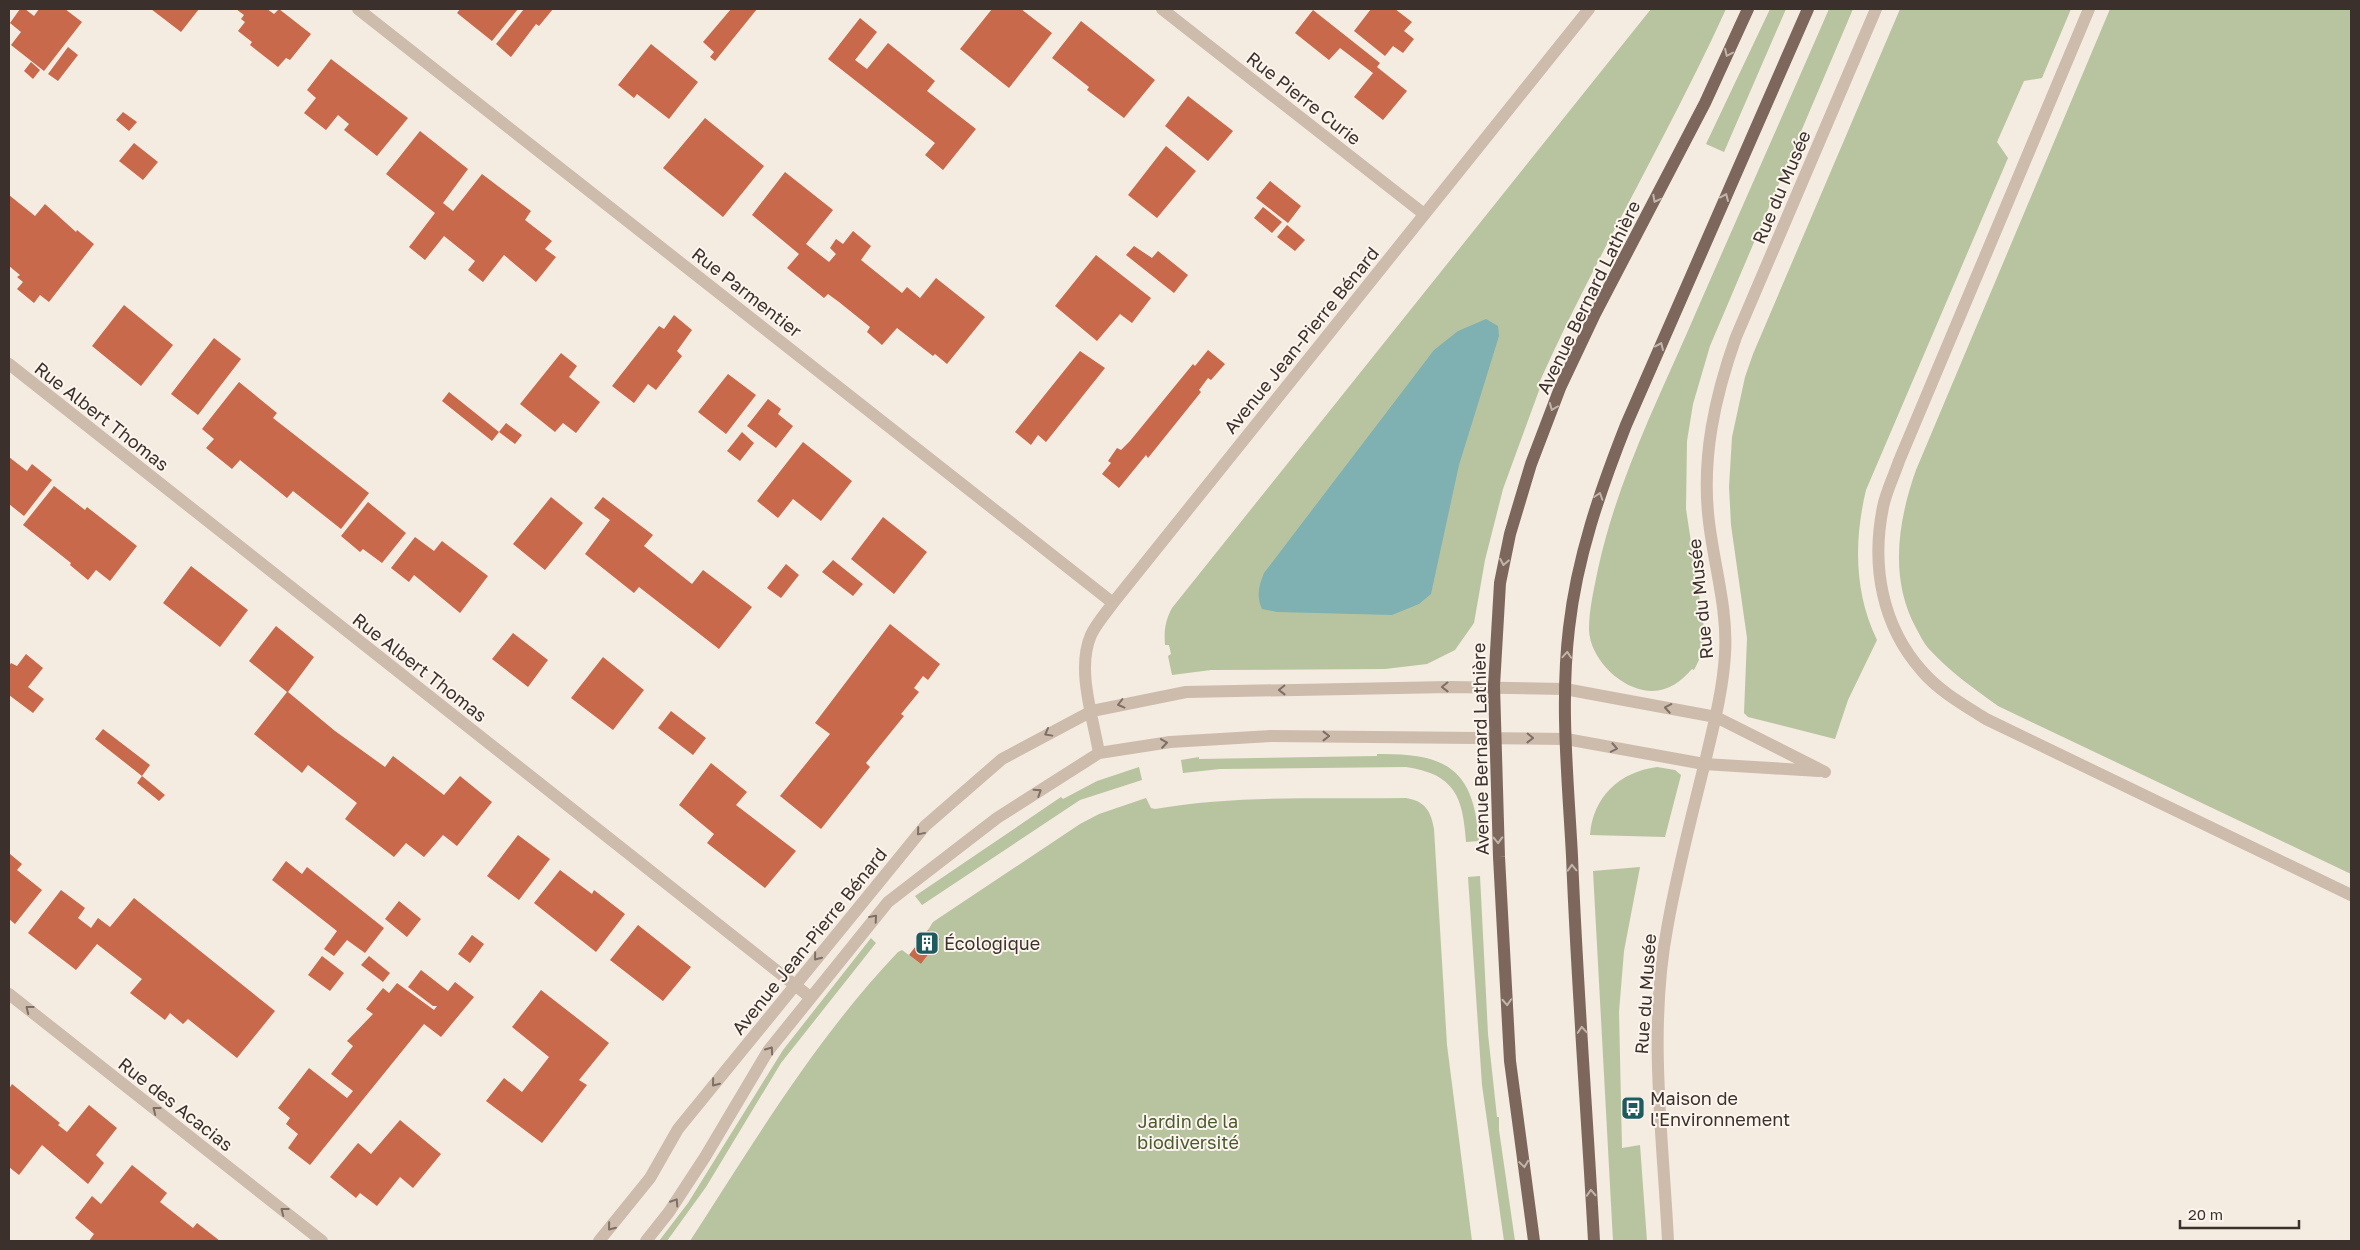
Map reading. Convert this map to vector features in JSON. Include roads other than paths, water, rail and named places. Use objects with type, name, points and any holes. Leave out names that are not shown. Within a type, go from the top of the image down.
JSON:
[{"type":"main road","name":"Avenue Bernard Lathière","points":[[1534,1241],[1510,1061],[1494,737],[1494,686],[1500,583],[1510,534],[1531,464],[1560,388],[1595,314],[1673,168],[1748,9]]},
{"type":"main road","points":[[1594,1241],[1566,739],[1565,689],[1569,627],[1583,550],[1599,494],[1626,425],[1808,9]]},
{"type":"street","name":"Rue Parmentier","points":[[358,9],[1113,603]]},
{"type":"street","name":"Rue Pierre Curie","points":[[1162,9],[1424,214]]},
{"type":"street","name":"Avenue Jean-Pierre Bénard","points":[[1098,753],[1092,711],[1084,684],[1085,658],[1091,635],[1113,603],[1589,9]]},
{"type":"street","name":"Rue du Musée","points":[[1668,1241],[1658,1063],[1661,982],[1666,930],[1716,717],[1725,652],[1720,591],[1706,489],[1712,418],[1720,383],[1754,293],[1876,9]]},
{"type":"street","points":[[2089,9],[1903,452],[1883,506],[1878,573],[1884,601],[1894,628],[1922,672],[1950,696],[1986,719],[2351,895]]},
{"type":"street","name":"Rue Albert Thomas","points":[[9,364],[810,996]]},
{"type":"street","name":"Avenue Jean-Pierre Bénard","points":[[599,1241],[650,1178],[678,1129],[925,826],[1002,759],[1092,711],[1186,692],[1494,686],[1565,689],[1716,717],[1825,772],[1704,764],[1566,739],[1494,737],[1291,736],[1210,738],[1098,753],[997,818],[902,889],[872,919],[768,1051],[705,1157],[669,1212],[646,1241]]},
{"type":"street","name":"Rue des Acacias","points":[[9,994],[322,1241]]},
{"type":"water","points":[[1486,319],[1498,326],[1499,336],[1459,465],[1431,594],[1419,604],[1392,615],[1277,612],[1262,609],[1259,591],[1264,573],[1434,350],[1458,331]]},
{"type":"place","name":"Écologique","points":[[927,943]]},
{"type":"place","name":"Maison de l'Environnement","points":[[1633,1108]]},
{"type":"park label","name":"Jardin de la biodiversité","points":[[1188,1131]]}]
